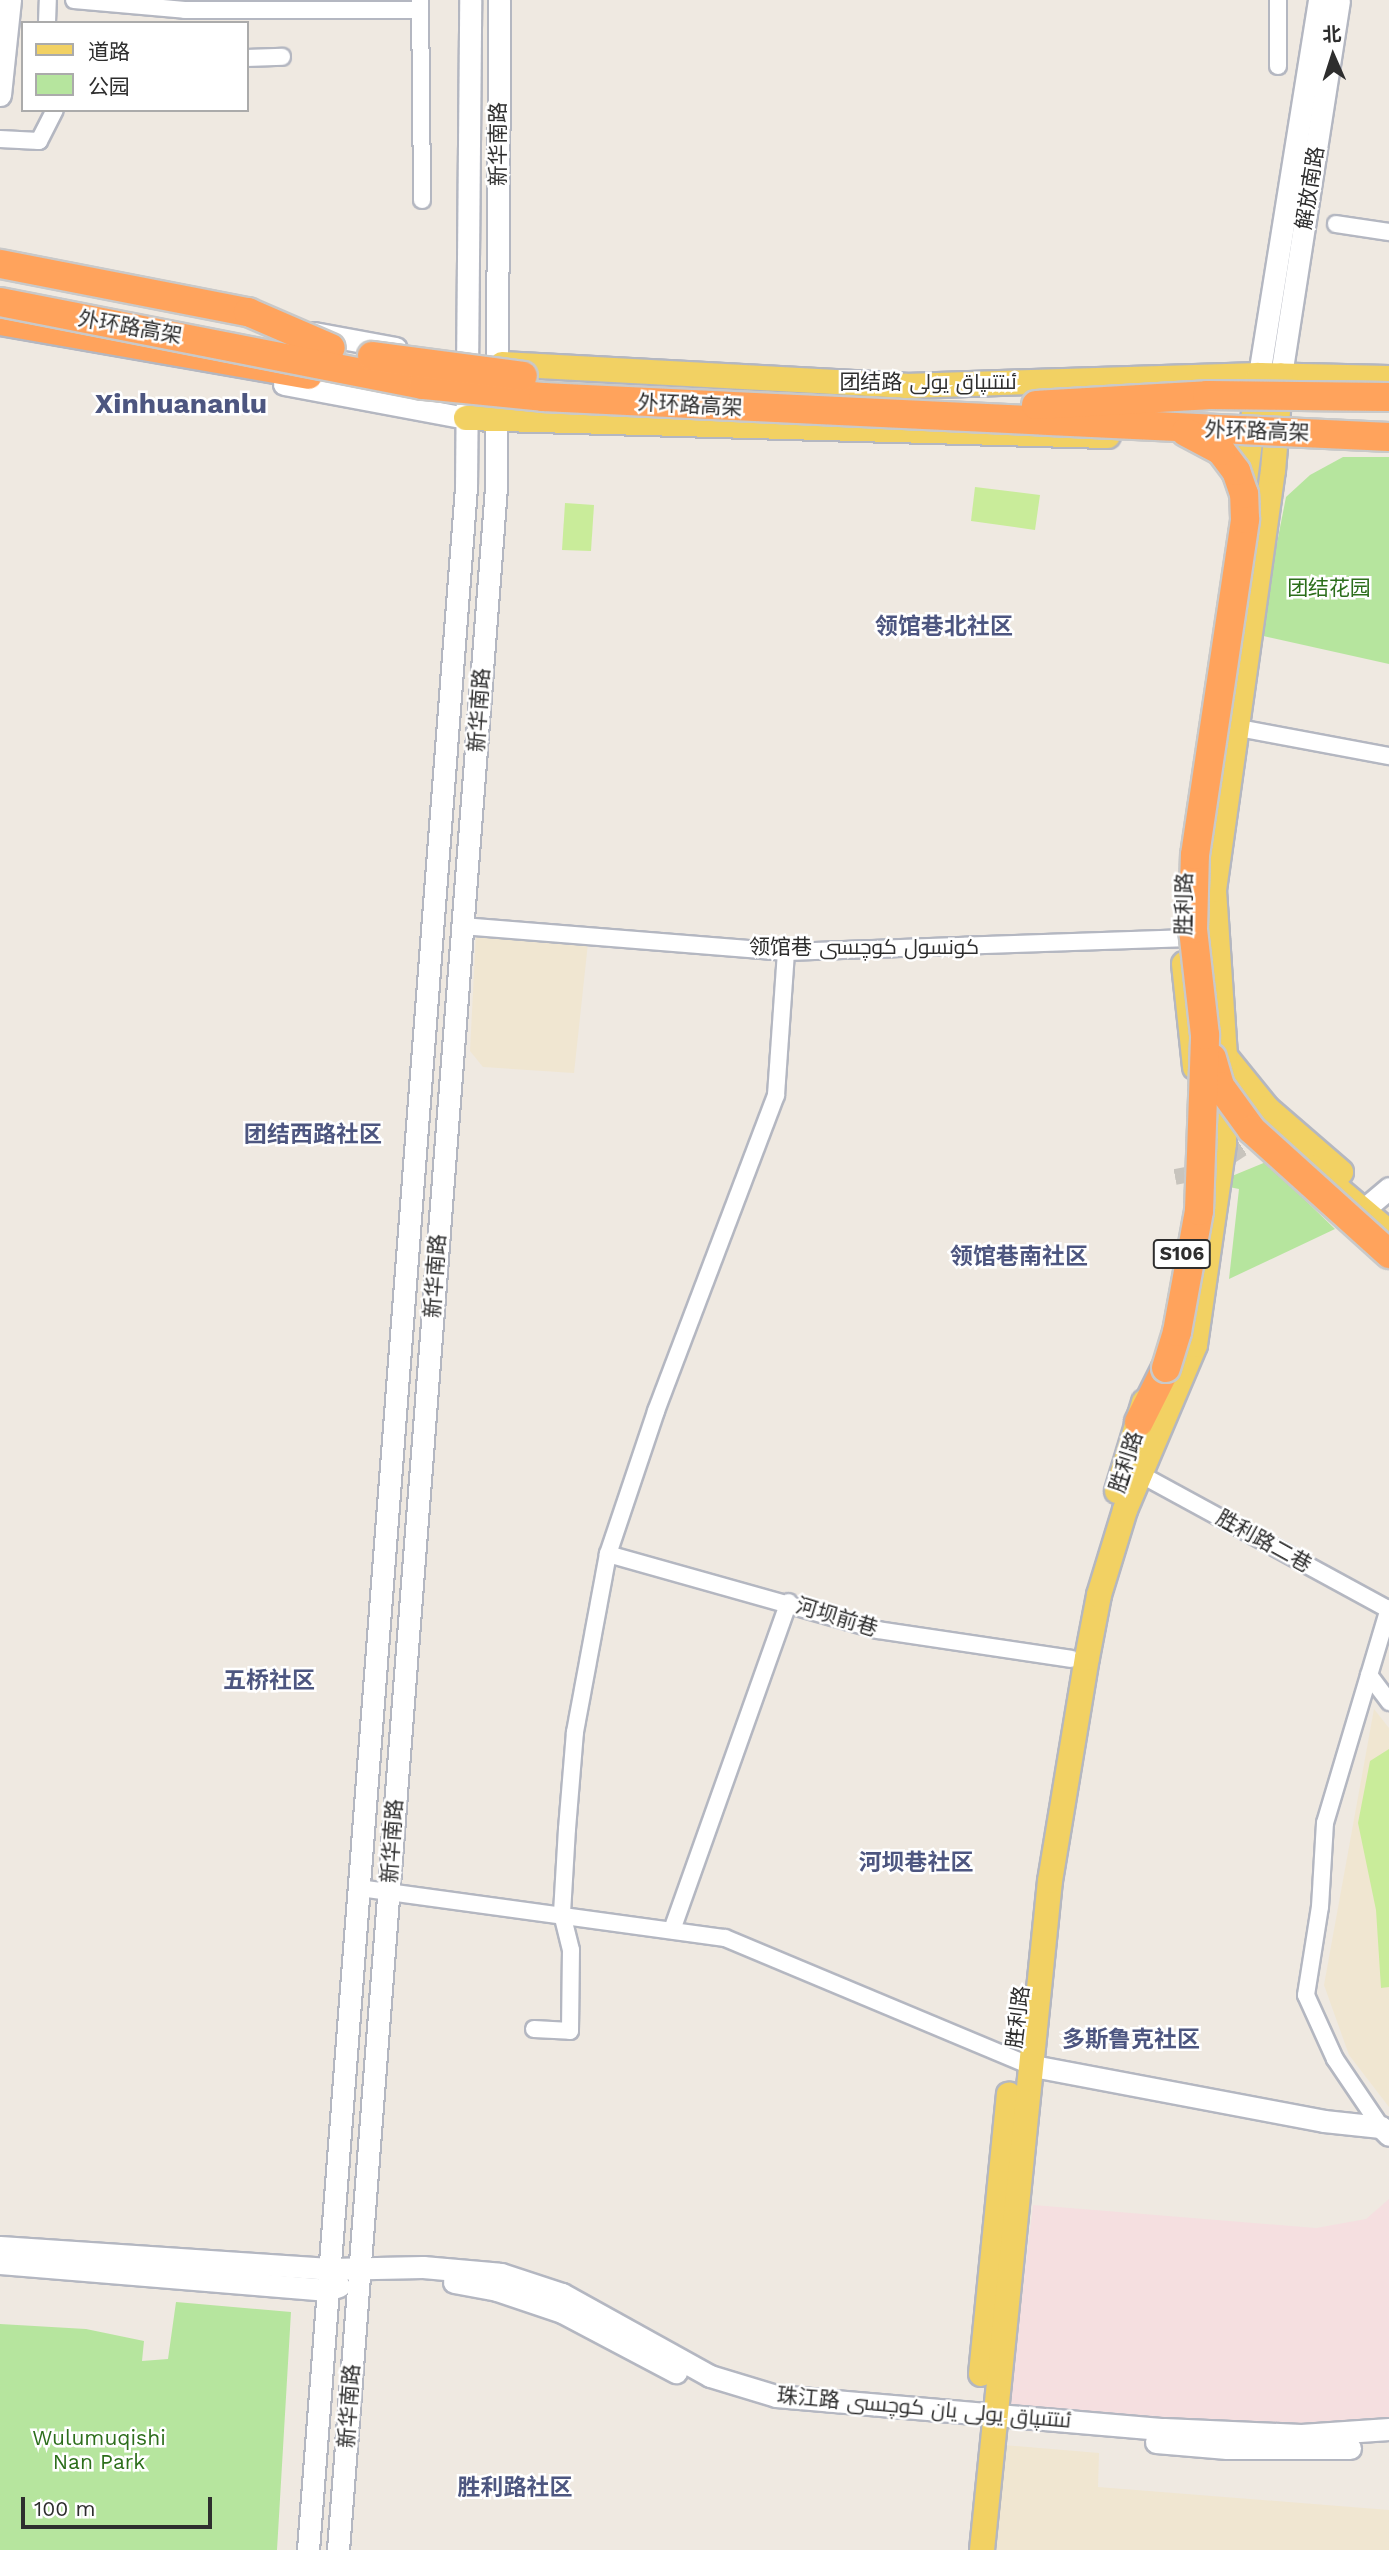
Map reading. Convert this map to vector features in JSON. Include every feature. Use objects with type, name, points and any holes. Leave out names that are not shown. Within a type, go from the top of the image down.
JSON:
[{"type":"highway","points":[[0,264],[248,313],[331,348]]},
{"type":"highway","name":"外环路高架","points":[[0,285],[331,348],[544,379],[1389,421]]},
{"type":"highway","name":"外环路高架","points":[[0,319],[386,378],[543,397],[1389,436]]},
{"type":"highway","points":[[1036,405],[1207,395],[1389,397]]},
{"type":"highway","points":[[1139,1422],[1166,1368],[1177,1332],[1199,1211],[1205,1035],[1194,929],[1195,855],[1245,519],[1244,495],[1228,461],[1201,436],[1152,427]]},
{"type":"highway","points":[[1205,1035],[1220,1086],[1252,1130],[1389,1254]]},
{"type":"main road","points":[[0,95],[10,0]]},
{"type":"main road","name":"新华南路","points":[[308,2550],[466,488],[470,0]]},
{"type":"main road","name":"新华南路","points":[[338,2550],[496,489],[499,0]]},
{"type":"main road","points":[[1270,375],[1319,0]]},
{"type":"main road","name":"解放南路","points":[[1270,375],[1339,0]]},
{"type":"main road","points":[[0,256],[35,285]]},
{"type":"main road","points":[[0,278],[467,360]]},
{"type":"main road","points":[[0,319],[466,418],[496,421],[1040,436],[1389,436]]},
{"type":"main road","name":"团结路 ئىتتىپاق يولى","points":[[467,360],[497,364],[905,386],[1270,375],[1389,377]]},
{"type":"main road","name":"S106","points":[[1021,2062],[1098,1595],[1140,1474],[1195,1345],[1224,1143],[1226,1097],[1213,890],[1234,727],[1270,375]]},
{"type":"main road","name":"胜利路","points":[[968,2550],[986,2421],[1021,2062],[1035,1881],[1071,1659],[1083,1590],[1139,1422],[1182,1251],[1195,1171],[1195,1070],[1183,938],[1185,855],[1205,769],[1264,437]]},
{"type":"main road","points":[[447,737],[477,739]]},
{"type":"main road","points":[[1225,1056],[1267,1108],[1379,1203],[1389,1232]]},
{"type":"main road","points":[[1195,1070],[1226,1097],[1379,1203]]},
{"type":"main road","points":[[1021,2062],[1385,2131]]},
{"type":"main road","points":[[0,2247],[329,2280]]},
{"type":"main road","points":[[0,2263],[329,2280],[359,2273]]},
{"type":"main road","name":"珠江路 ئىتتىپاق يولى يان كوچىسى","points":[[359,2273],[501,2274],[562,2294],[710,2376],[776,2396],[1227,2448],[1310,2451],[1389,2443]]},
{"type":"main road","name":"胜利路","points":[[982,2550],[986,2421]]},
{"type":"main road","name":"珠江路 ئىتتىپاق يولى يان كوچىسى","points":[[986,2421],[1301,2435],[1389,2429]]},
{"type":"street","points":[[47,21],[48,0]]},
{"type":"street","points":[[74,0],[185,10],[420,5],[422,200]]},
{"type":"street","points":[[1278,0],[1278,66]]},
{"type":"street","points":[[248,58],[282,57]]},
{"type":"street","points":[[0,139],[39,141],[54,112]]},
{"type":"street","points":[[1336,224],[1389,232]]},
{"type":"street","points":[[1234,727],[1389,756]]},
{"type":"street","name":"领馆巷 كونسول كوچىسى","points":[[462,926],[786,952],[1183,938]]},
{"type":"street","points":[[534,2029],[570,2031],[572,1950],[562,1913],[575,1732],[608,1554],[656,1411],[776,1095],[786,952]]},
{"type":"street","name":"胜利路二巷","points":[[1140,1474],[1389,1608]]},
{"type":"street","name":"河坝前巷","points":[[608,1554],[789,1602],[878,1630],[1071,1659]]},
{"type":"street","points":[[672,1930],[789,1602]]},
{"type":"street","points":[[1385,2131],[1335,2059],[1306,1995],[1320,1907],[1325,1824],[1389,1608]]},
{"type":"street","points":[[1369,1675],[1389,1702]]},
{"type":"street","points":[[359,1888],[388,1896],[562,1913],[725,1938],[1021,2062]]},
{"type":"shaded area","points":[[476,933],[588,943],[574,1073],[483,1067],[470,1051]]},
{"type":"shaded area","points":[[1374,1709],[1389,1728],[1389,2107],[1349,2055],[1324,1985]]},
{"type":"shaded area","points":[[1389,2199],[1389,2417],[1315,2425],[1007,2421],[1033,2205],[1316,2228],[1366,2219]]},
{"type":"shaded area","points":[[1003,2445],[1099,2453],[1098,2487],[1389,2510],[1389,2550],[995,2550]]},
{"type":"green space","name":"团结花园","points":[[1343,457],[1389,457],[1389,664],[1259,635],[1286,497],[1310,475]]},
{"type":"green space","points":[[975,487],[1040,495],[1035,530],[971,521]]},
{"type":"green space","points":[[565,503],[594,505],[591,551],[562,550]]},
{"type":"green space","points":[[1266,1162],[1335,1229],[1229,1279],[1239,1189],[1229,1187],[1232,1176]]},
{"type":"green space","points":[[1389,1749],[1389,1987],[1381,1988],[1376,1910],[1358,1823],[1370,1761]]},
{"type":"green space","name":"Wulumuqishi Nan Park","points":[[176,2302],[291,2312],[277,2550],[0,2550],[0,2324],[86,2329],[144,2341],[142,2361],[168,2359]]},
{"type":"tunnel","points":[[1175,1177],[1200,1172],[1255,1140],[1284,1104]]},
{"type":"district","name":"Xinhuananlu","points":[[181,404]]},
{"type":"district","name":"领馆巷北社区","points":[[944,627]]},
{"type":"district","name":"团结西路社区","points":[[313,1135]]},
{"type":"district","name":"领馆巷南社区","points":[[1019,1257]]},
{"type":"district","name":"五桥社区","points":[[269,1681]]},
{"type":"district","name":"河坝巷社区","points":[[916,1863]]},
{"type":"district","name":"多斯鲁克社区","points":[[1131,2040]]},
{"type":"district","name":"胜利路社区","points":[[515,2488]]}]
